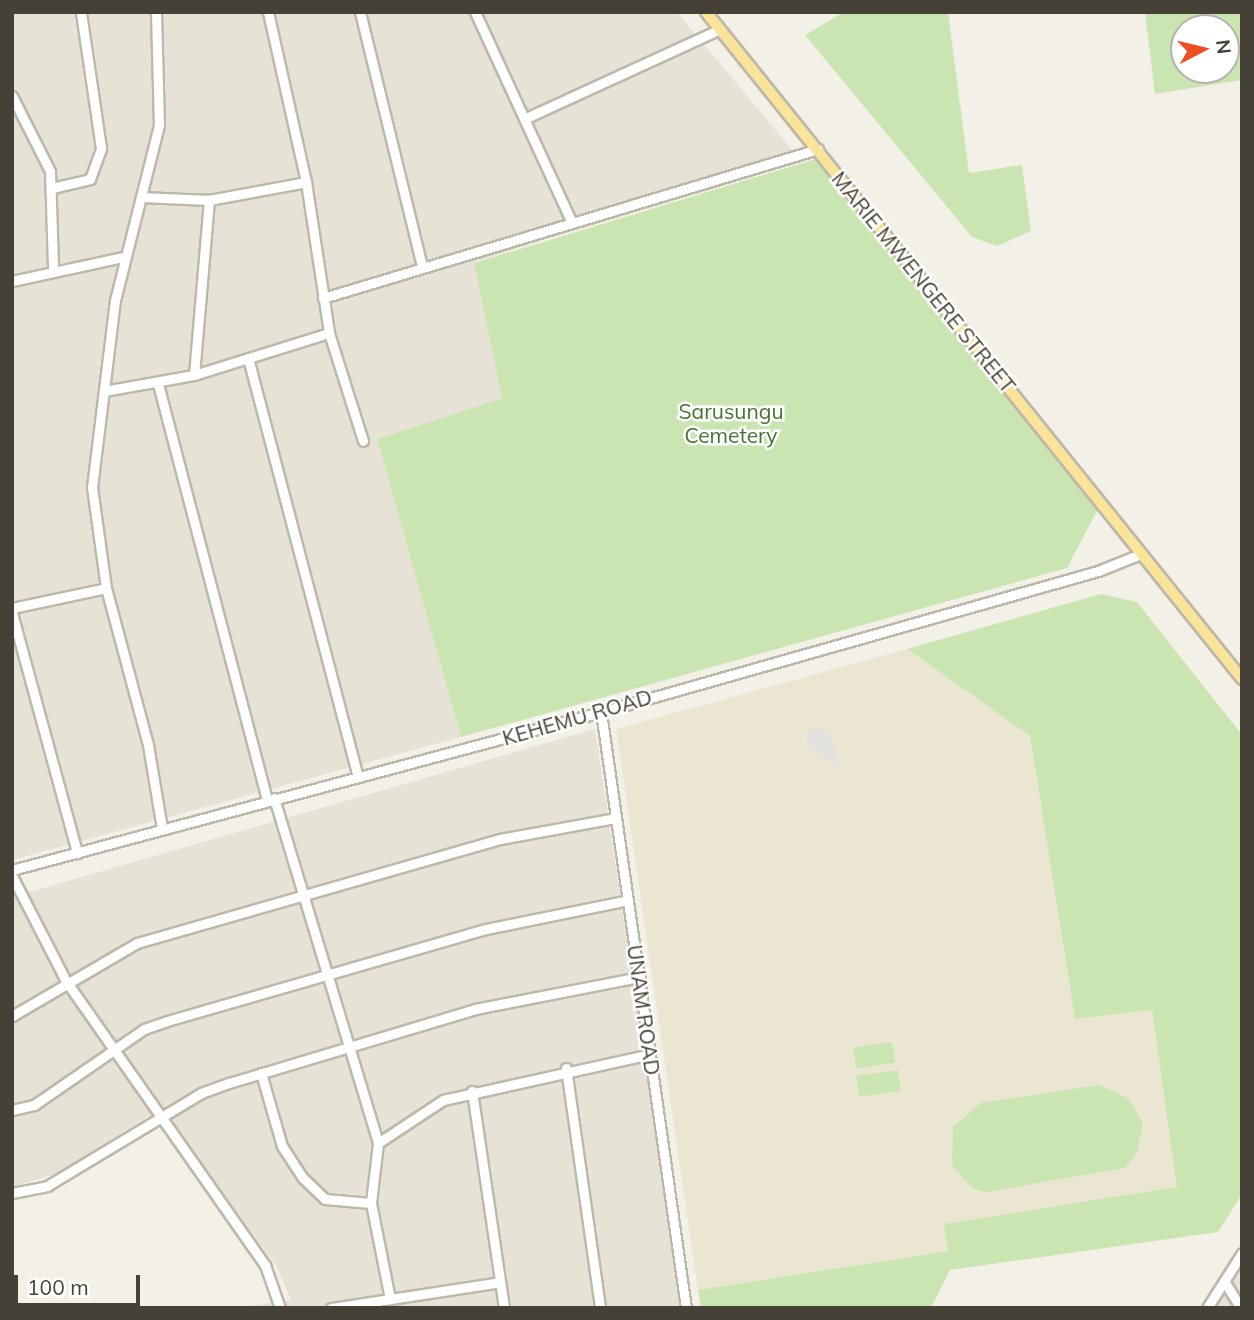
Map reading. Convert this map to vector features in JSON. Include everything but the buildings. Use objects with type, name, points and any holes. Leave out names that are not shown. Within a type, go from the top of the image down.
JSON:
[{"type":"main road","name":"MARIE MWENGERE STREET","points":[[706,12],[818,149],[1138,555],[1242,679]]},
{"type":"street","points":[[52,188],[90,179],[101,148],[81,12]]},
{"type":"street","points":[[156,12],[159,125],[123,257],[92,486],[106,588],[148,745],[163,829]]},
{"type":"street","points":[[268,12],[306,182],[329,333],[363,441]]},
{"type":"street","points":[[360,12],[422,266]]},
{"type":"street","points":[[475,12],[572,223]]},
{"type":"street","points":[[526,118],[720,29]]},
{"type":"street","points":[[12,96],[52,188],[53,269]]},
{"type":"street","points":[[323,299],[422,266],[818,149]]},
{"type":"street","points":[[141,197],[209,200],[306,182]]},
{"type":"street","points":[[194,375],[209,200]]},
{"type":"street","points":[[12,281],[53,269],[123,257]]},
{"type":"street","points":[[104,391],[158,384],[194,375],[329,333]]},
{"type":"street","points":[[248,358],[357,774]]},
{"type":"street","points":[[158,384],[271,799],[378,1143],[372,1203],[390,1299]]},
{"type":"street","name":"KEHEMU ROAD","points":[[12,870],[357,774],[601,712],[1098,572],[1138,555]]},
{"type":"street","points":[[77,852],[12,610],[106,588]]},
{"type":"street","name":"UNAM ROAD","points":[[601,712],[686,1308]]},
{"type":"street","points":[[12,1016],[66,981],[137,943],[500,839],[616,818]]},
{"type":"street","points":[[12,876],[66,981],[265,1265],[279,1308]]},
{"type":"street","points":[[12,1110],[34,1105],[115,1051],[167,1021],[497,926],[628,900]]},
{"type":"street","points":[[12,1193],[47,1186],[201,1093],[346,1047],[543,993],[640,977]]},
{"type":"street","points":[[378,1143],[419,1112],[472,1091],[566,1068],[650,1054]]},
{"type":"street","points":[[566,1068],[600,1308]]},
{"type":"street","points":[[261,1073],[282,1146],[303,1178],[325,1199],[372,1203]]},
{"type":"street","points":[[472,1091],[504,1308]]},
{"type":"street","points":[[1207,1308],[1242,1253]]},
{"type":"street","points":[[1224,1281],[1241,1308]]},
{"type":"street","points":[[331,1308],[500,1282]]},
{"type":"shaded area","points":[[12,12],[677,12],[798,157],[475,262],[502,398],[377,439],[461,737],[12,860]]},
{"type":"shaded area","points":[[907,649],[1030,736],[1075,1019],[1152,1010],[1178,1188],[945,1224],[948,1251],[698,1290],[616,729]]},
{"type":"shaded area","points":[[820,727],[832,737],[840,770],[806,745],[810,728]]},
{"type":"shaded area","points":[[595,729],[682,1308],[234,1308],[291,1300],[277,1267],[161,1108],[56,1174],[12,1187],[12,897]]},
{"type":"shaded area","points":[[1242,1261],[1242,1308],[1214,1308]]},
{"type":"green space","points":[[844,12],[948,12],[969,173],[1022,165],[1031,231],[997,246],[972,237],[805,35]]},
{"type":"green space","points":[[1145,12],[1242,12],[1240,80],[1240,14],[1170,14],[1170,84],[1217,84],[1155,94]]},
{"type":"green space","name":"Sarusungu Cemetery","points":[[816,159],[1098,509],[1067,568],[461,737],[377,439],[502,398],[474,263]]},
{"type":"green space","points":[[1101,594],[1137,602],[1242,735],[1242,1194],[1218,1232],[950,1270],[931,1308],[701,1308],[698,1290],[948,1251],[944,1224],[1177,1187],[1152,1010],[1075,1019],[1030,736],[907,649]]},
{"type":"green space","points":[[892,1042],[895,1063],[856,1068],[853,1047]]},
{"type":"green space","points":[[898,1070],[901,1091],[859,1097],[856,1076]]},
{"type":"green space","points":[[1099,1085],[1128,1098],[1143,1123],[1137,1153],[1125,1168],[986,1192],[972,1188],[952,1165],[953,1127],[981,1103]]}]
